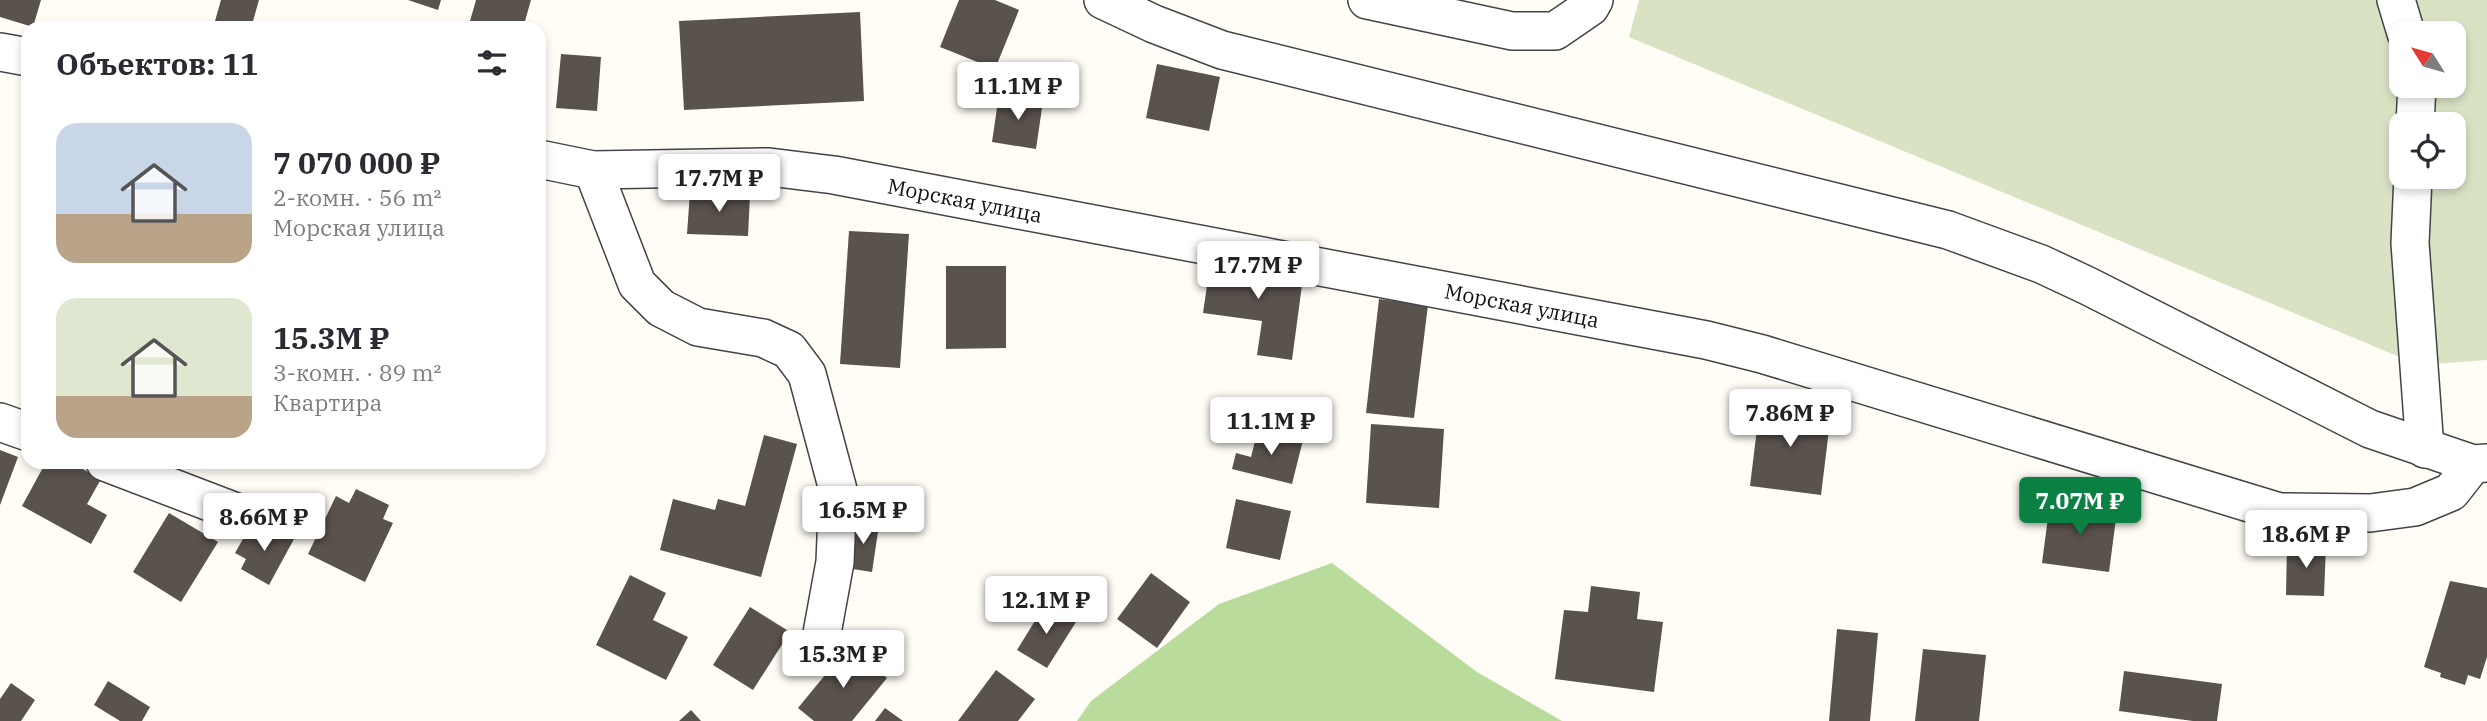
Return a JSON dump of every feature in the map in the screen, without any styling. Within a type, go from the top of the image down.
[{"type":"street","points":[[1103,0],[1154,24],[1222,50],[1948,230],[2041,264],[2088,286],[2370,429],[2425,449],[2480,464]]},
{"type":"street","points":[[1367,0],[1512,31],[1555,32],[1590,7],[1594,0]]},
{"type":"street","points":[[2396,0],[2402,21]]},
{"type":"street","points":[[0,52],[21,56]]},
{"type":"street","name":"Морская улица","points":[[546,160],[593,170],[769,167],[834,175],[1706,340],[1762,354],[2279,512],[2370,513],[2415,507],[2451,492],[2480,464]]},
{"type":"street","points":[[593,170],[637,284],[661,308],[698,327],[763,338],[789,350],[807,374],[838,490],[835,562],[818,654]]},
{"type":"street","points":[[2412,189],[2410,243],[2425,449]]},
{"type":"street","points":[[0,422],[21,430]]},
{"type":"street","points":[[123,469],[241,514]]},
{"type":"green space","points":[[1639,0],[2487,0],[2487,360],[2419,365],[1629,37]]},
{"type":"green space","points":[[1332,563],[1477,672],[1562,721],[1077,721],[1091,701],[1219,604]]},
{"type":"building","points":[[0,0],[41,0],[35,21],[21,21],[21,23],[0,17]]},
{"type":"building","points":[[221,0],[259,0],[253,21],[215,21]]},
{"type":"building","points":[[408,0],[441,0],[438,10]]},
{"type":"building","points":[[476,0],[531,0],[525,21],[470,21]]},
{"type":"building","points":[[959,0],[995,0],[1019,10],[995,69],[940,47]]},
{"type":"building","points":[[860,12],[864,101],[684,110],[679,21]]},
{"type":"building","points":[[561,54],[601,57],[597,111],[556,108]]},
{"type":"building","points":[[1157,64],[1220,77],[1209,131],[1146,118]]},
{"type":"building","points":[[999,94],[1043,101],[1036,149],[992,142]]},
{"type":"building","points":[[690,192],[750,195],[748,236],[687,234]]},
{"type":"building","points":[[849,231],[909,234],[900,368],[840,364]]},
{"type":"building","points":[[1211,258],[1304,270],[1292,360],[1257,355],[1262,321],[1203,313]]},
{"type":"building","points":[[946,266],[1006,266],[1006,348],[946,349]]},
{"type":"building","points":[[1379,299],[1428,305],[1414,418],[1366,413]]},
{"type":"building","points":[[1760,404],[1831,413],[1821,495],[1750,486]]},
{"type":"building","points":[[1371,424],[1444,429],[1439,508],[1366,503]]},
{"type":"building","points":[[1258,429],[1303,440],[1292,484],[1232,469],[1236,453],[1251,457]]},
{"type":"building","points":[[764,435],[797,444],[761,577],[660,550],[673,499],[715,510],[718,499],[745,506]]},
{"type":"building","points":[[0,450],[18,457],[0,505]]},
{"type":"building","points":[[42,469],[83,469],[101,479],[87,504],[107,515],[91,544],[22,506]]},
{"type":"building","points":[[356,489],[389,505],[383,519],[393,523],[365,582],[308,554],[336,496],[349,503]]},
{"type":"building","points":[[1236,499],[1291,511],[1280,560],[1226,548]]},
{"type":"building","points":[[2050,502],[2117,511],[2109,572],[2042,563]]},
{"type":"building","points":[[169,513],[218,542],[181,602],[133,572]]},
{"type":"building","points":[[853,521],[879,525],[872,572],[846,568]]},
{"type":"building","points":[[266,524],[294,539],[269,585],[241,569],[246,559],[235,553],[248,530],[259,536]]},
{"type":"building","points":[[2287,544],[2326,545],[2324,596],[2286,595]]},
{"type":"building","points":[[1151,573],[1190,602],[1157,648],[1117,619]]},
{"type":"building","points":[[630,575],[666,593],[653,620],[688,637],[666,680],[596,645]]},
{"type":"building","points":[[2450,581],[2487,588],[2487,657],[2480,679],[2468,675],[2465,685],[2440,677],[2441,673],[2424,667]]},
{"type":"building","points":[[1591,586],[1640,592],[1637,619],[1663,622],[1654,692],[1555,679],[1564,610],[1588,612]]},
{"type":"building","points":[[1046,603],[1076,622],[1047,668],[1017,650]]},
{"type":"building","points":[[750,607],[790,632],[753,690],[713,665]]},
{"type":"building","points":[[1837,629],[1878,633],[1870,721],[1829,721]]},
{"type":"building","points":[[848,647],[887,678],[852,721],[814,721],[798,708]]},
{"type":"building","points":[[1923,649],[1986,655],[1979,721],[1915,721]]},
{"type":"building","points":[[996,670],[1035,699],[1018,721],[958,721]]},
{"type":"building","points":[[2124,671],[2222,684],[2217,721],[2193,721],[2119,711]]},
{"type":"building","points":[[108,681],[150,707],[142,721],[120,721],[94,705]]},
{"type":"building","points":[[11,683],[35,700],[21,721],[0,721],[0,699]]},
{"type":"building","points":[[885,708],[903,721],[875,721]]},
{"type":"building","points":[[691,710],[701,721],[679,721]]}]
